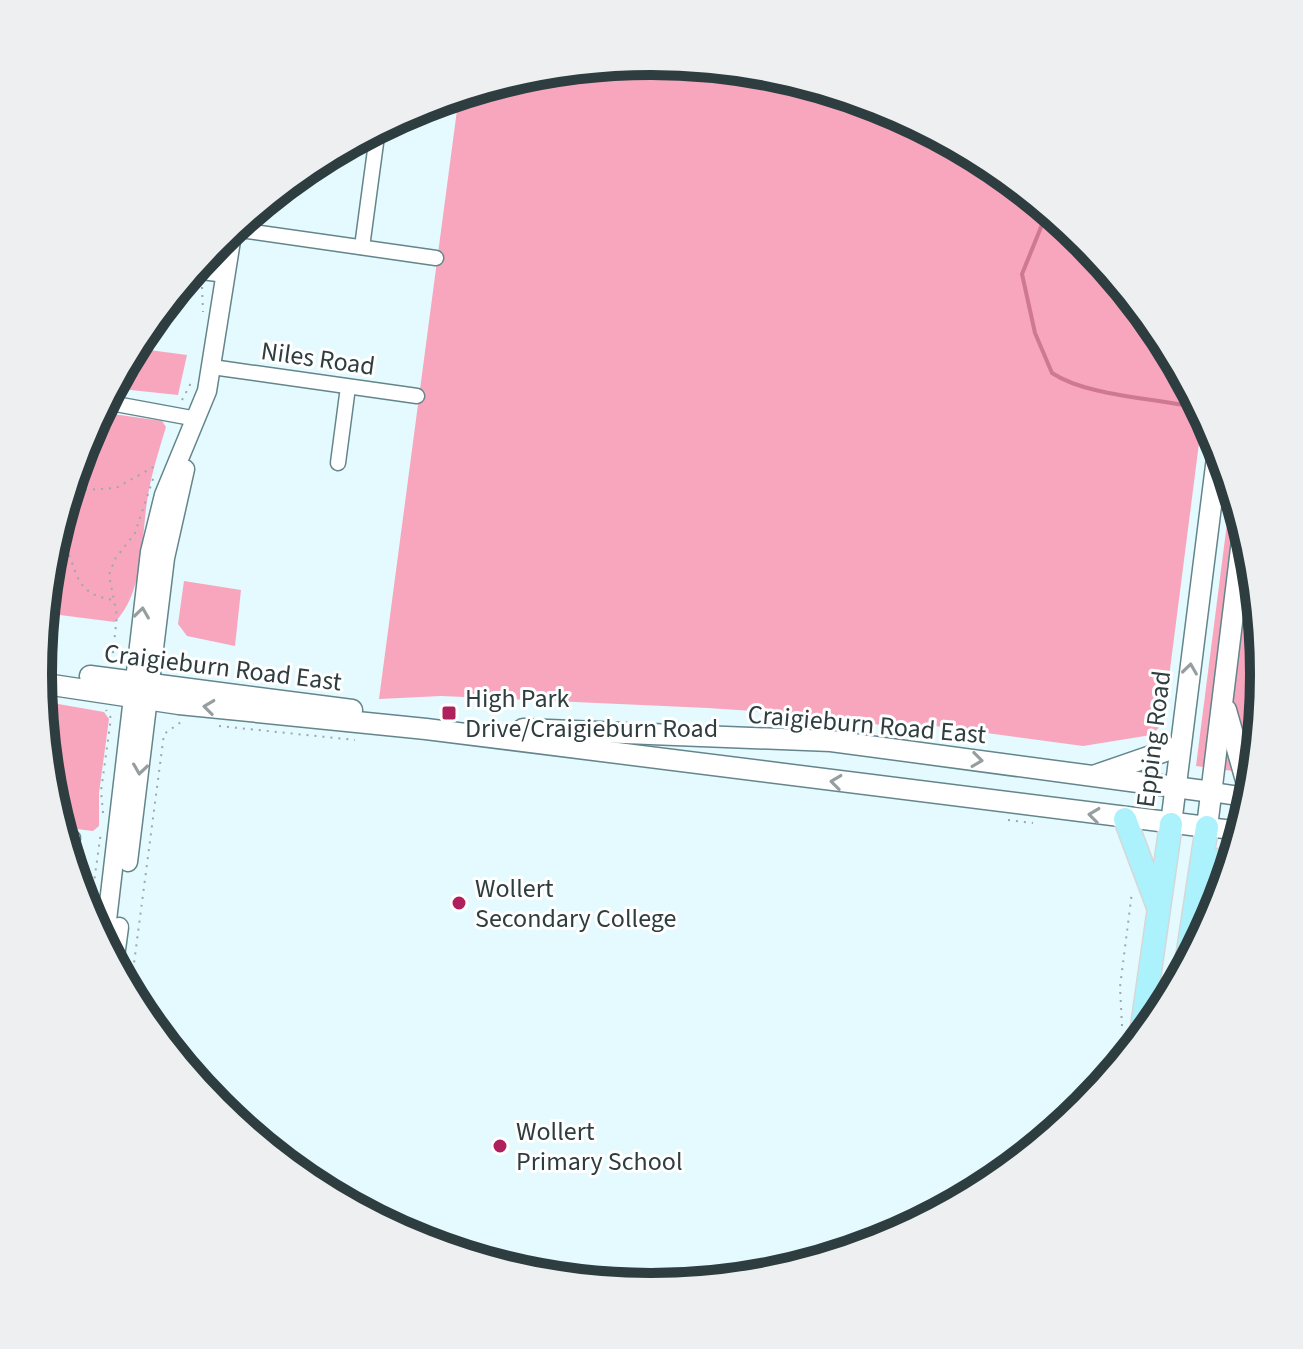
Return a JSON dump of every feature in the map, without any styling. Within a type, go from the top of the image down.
[{"type":"main road","name":"Epping Road","points":[[1143,1017],[1215,472]]},
{"type":"main road","points":[[1191,937],[1212,792],[1240,561]]},
{"type":"main road","name":"Craigieburn Road East","points":[[52,675],[108,693]]},
{"type":"main road","name":"Craigieburn Road East","points":[[52,685],[108,693],[141,690],[342,709],[539,731],[831,741],[1212,792]]},
{"type":"main road","name":"Craigieburn Road East","points":[[141,690],[1125,819],[1207,827]]},
{"type":"main road","points":[[1223,698],[1243,769]]},
{"type":"main road","points":[[1093,776],[1180,746]]},
{"type":"main road","points":[[1125,819],[1158,908]]},
{"type":"main road","points":[[1202,865],[1221,860]]},
{"type":"street","points":[[362,247],[376,142]]},
{"type":"street","points":[[249,231],[436,258]]},
{"type":"street","points":[[116,944],[158,517],[174,469],[197,419],[204,370],[230,249]]},
{"type":"street","points":[[207,273],[226,275]]},
{"type":"street","name":"Niles Road","points":[[204,370],[417,396]]},
{"type":"street","points":[[338,463],[348,387]]},
{"type":"street","points":[[117,404],[197,419]]},
{"type":"street","points":[[107,924],[141,690]]},
{"type":"street","points":[[1212,792],[1238,796]]},
{"type":"street","points":[[1207,827],[1231,830]]},
{"type":"path","points":[[199,281],[203,319]]},
{"type":"path","points":[[177,413],[204,370]]},
{"type":"path","points":[[81,490],[116,488],[161,464],[149,484],[135,533],[112,566],[110,586],[117,624],[108,693],[111,718],[92,889]]},
{"type":"path","points":[[66,548],[78,582],[92,595],[114,600]]},
{"type":"path","points":[[133,975],[164,734],[182,721]]},
{"type":"path","points":[[213,725],[362,740]]},
{"type":"path","points":[[1009,820],[1037,823]]},
{"type":"path","points":[[1122,1026],[1120,987],[1133,887]]},
{"type":"shaded area","points":[[612,76],[691,76],[807,95],[917,137],[985,176],[1016,199],[1047,224],[1102,279],[1150,341],[1200,434],[1163,724],[1151,735],[1083,746],[935,726],[881,725],[812,715],[708,708],[441,696],[379,699],[457,108],[496,95]]},
{"type":"shaded area","points":[[148,350],[187,355],[178,395],[124,389]]},
{"type":"shaded area","points":[[112,414],[162,421],[166,427],[150,486],[137,579],[125,609],[115,622],[55,614],[72,519]]},
{"type":"shaded area","points":[[1229,511],[1246,596],[1250,635],[1250,714],[1246,753],[1242,772],[1196,766]]},
{"type":"shaded area","points":[[184,581],[241,590],[235,646],[187,636],[178,624]]},
{"type":"shaded area","points":[[53,703],[104,712],[109,719],[99,793],[99,826],[93,831],[72,828],[57,753]]},
{"type":"waterway","points":[[1043,221],[1022,274],[1035,333],[1052,373],[1104,392],[1187,406]]},
{"type":"place","name":"High Park Drive/Craigieburn Road","points":[[449,713]]},
{"type":"place","name":"Wollert Secondary College","points":[[459,903]]},
{"type":"place","name":"Wollert Primary School","points":[[500,1146]]}]
